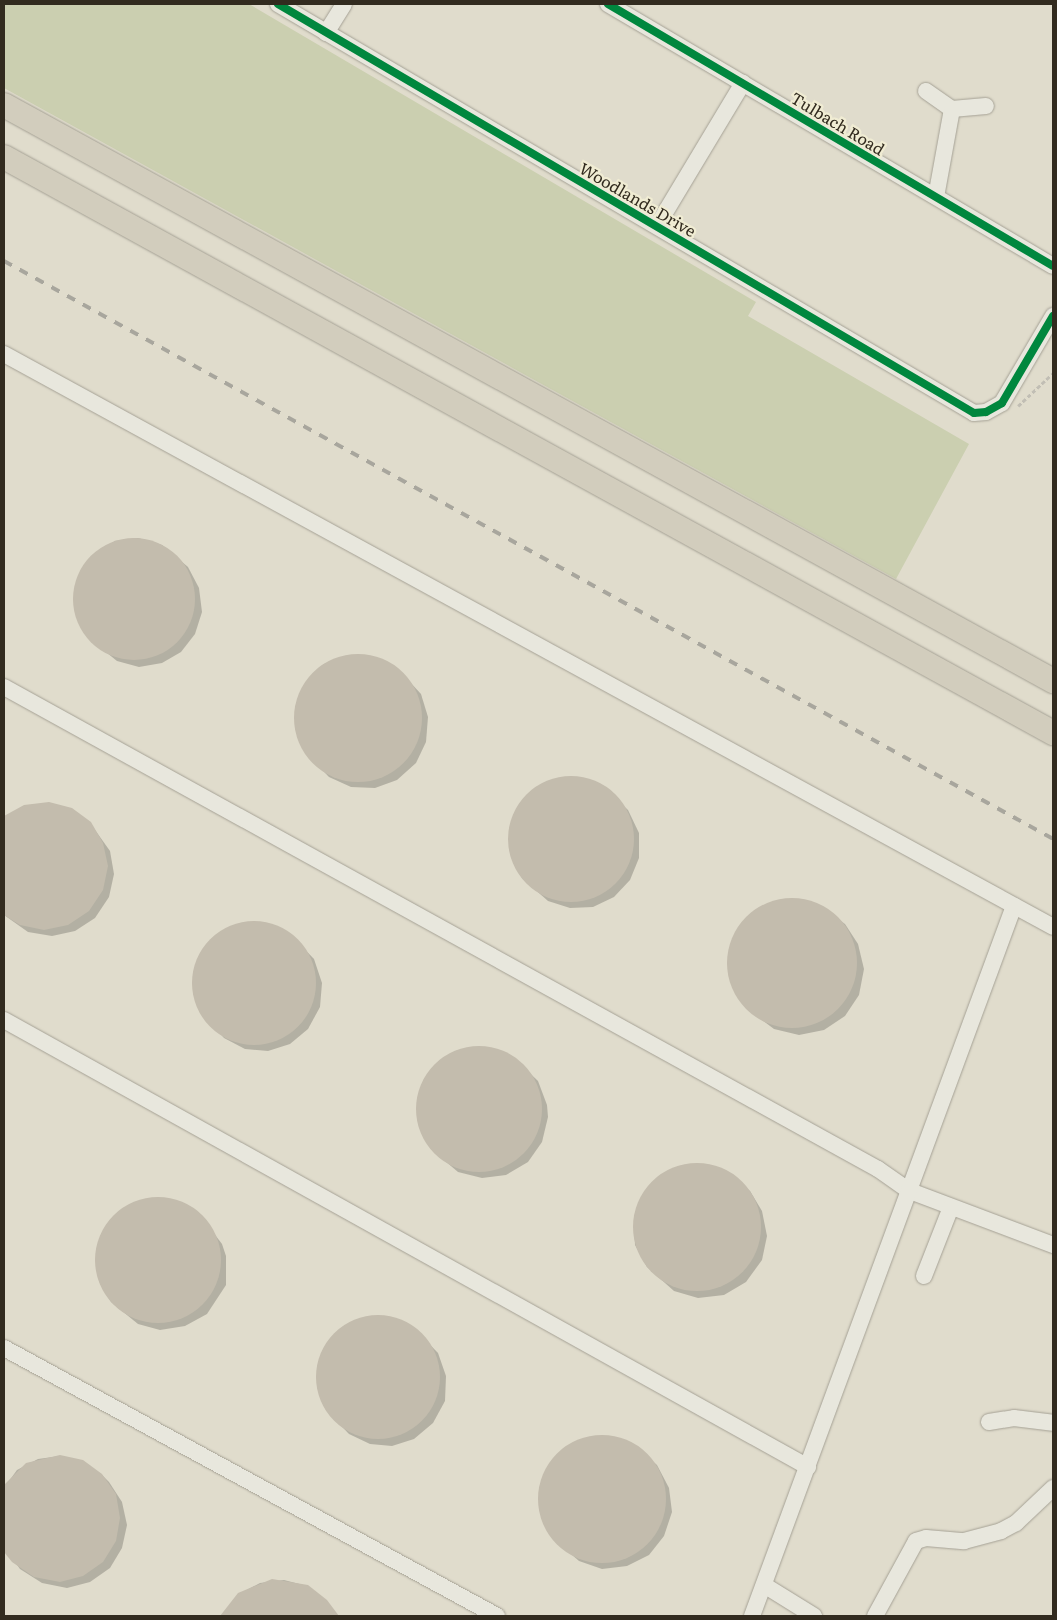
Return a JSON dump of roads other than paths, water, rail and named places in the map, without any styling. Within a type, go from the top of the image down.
[{"type":"highway","points":[[4,105],[1053,681]]},
{"type":"highway","points":[[4,157],[1053,733]]},
{"type":"street","name":"Woodlands Drive","points":[[278,4],[974,413],[986,412],[1002,403],[1053,316]]},
{"type":"street","points":[[326,33],[344,4]]},
{"type":"street","name":"Tulbach Road","points":[[608,4],[1053,266]]},
{"type":"street","points":[[657,226],[743,83]]},
{"type":"street","points":[[926,92],[952,109],[986,106]]},
{"type":"street","points":[[936,197],[952,109]]},
{"type":"street","points":[[4,354],[1053,927]]},
{"type":"street","points":[[4,688],[878,1170],[910,1191],[1053,1243]]},
{"type":"street","points":[[752,1616],[1014,906]]},
{"type":"street","points":[[4,1020],[808,1467]]},
{"type":"street","points":[[924,1276],[951,1206]]},
{"type":"street","points":[[4,1348],[497,1616]]},
{"type":"street","points":[[989,1422],[1014,1418],[1053,1424]]},
{"type":"street","points":[[875,1616],[916,1541],[926,1538],[964,1541],[1001,1531],[1016,1523],[1053,1488]]},
{"type":"street","points":[[764,1585],[814,1616]]},
{"type":"railway","points":[[4,261],[1053,839]]}]
